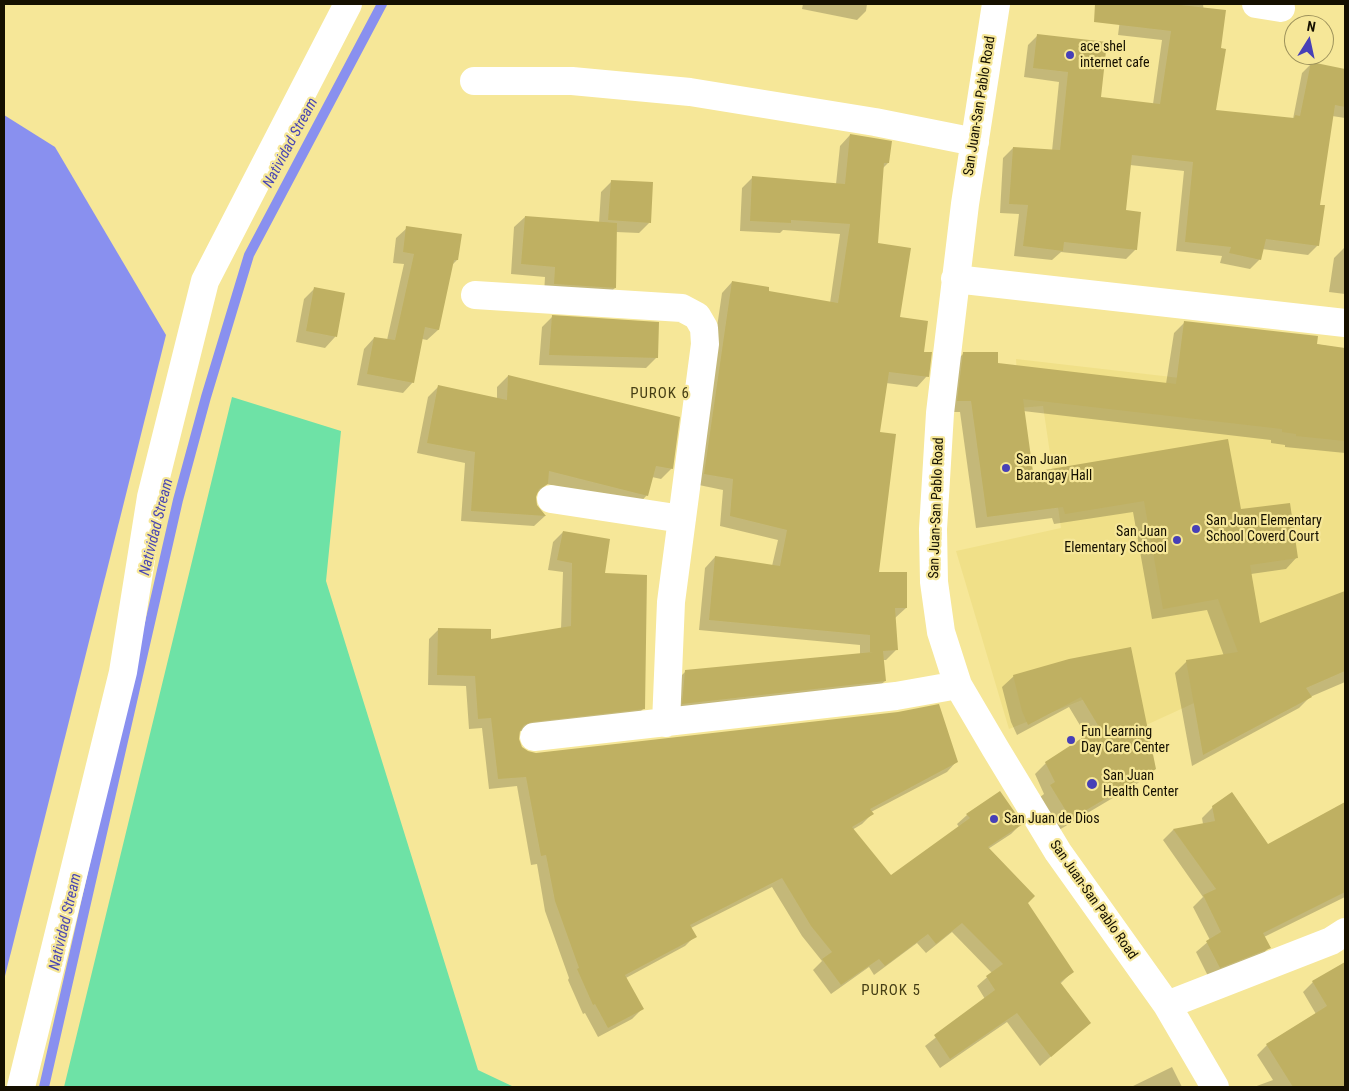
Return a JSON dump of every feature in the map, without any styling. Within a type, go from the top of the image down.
[{"type":"street","points":[[21,1087],[124,672],[151,497],[205,281],[348,4]]},
{"type":"street","name":"San Juan-San Pablo Road","points":[[996,4],[955,279],[940,413],[934,529],[934,582],[941,632],[958,685],[1058,852],[1167,1005],[1214,1087]]},
{"type":"street","points":[[474,82],[572,81],[690,92],[875,122],[975,142]]},
{"type":"street","points":[[955,279],[1345,323]]},
{"type":"street","points":[[475,296],[682,308],[697,316],[704,328],[705,344],[671,602],[666,722]]},
{"type":"street","points":[[551,499],[682,520]]},
{"type":"street","points":[[534,737],[896,696],[958,685]]},
{"type":"street","points":[[1167,1005],[1331,941],[1345,932]]},
{"type":"shaded area","name":"San Juan Elementary School","points":[[1016,359],[1345,397],[1345,634],[1109,742],[1090,697],[1009,729],[956,551],[1061,528],[1043,406],[1019,408]]},
{"type":"green space","points":[[232,397],[341,431],[326,581],[478,1070],[514,1087],[64,1087]]},
{"type":"water","points":[[4,115],[55,147],[166,335],[4,980]]},
{"type":"building","points":[[1095,4],[1171,4],[1226,10],[1221,48],[1226,49],[1216,110],[1294,118],[1295,115],[1300,116],[1310,65],[1326,65],[1345,69],[1345,107],[1335,105],[1320,205],[1325,205],[1319,246],[1266,239],[1261,260],[1229,253],[1231,247],[1185,242],[1193,162],[1132,155],[1126,210],[1141,212],[1137,250],[1064,242],[1063,251],[1023,246],[1028,205],[1009,204],[1013,147],[1060,150],[1068,72],[1033,68],[1037,34],[1107,42],[1101,97],[1160,104],[1171,31],[1094,22]]},
{"type":"building","points":[[850,134],[892,141],[889,163],[884,163],[878,243],[911,248],[900,317],[928,321],[924,352],[932,352],[929,377],[889,372],[880,432],[896,434],[879,572],[907,572],[907,608],[895,608],[898,650],[883,651],[886,681],[682,704],[685,670],[873,652],[870,652],[870,635],[709,620],[715,556],[780,566],[787,530],[730,516],[733,479],[704,474],[732,281],[769,287],[769,291],[838,303],[850,224],[791,220],[791,223],[750,221],[752,176],[845,184]]},
{"type":"building","points":[[611,180],[653,182],[651,223],[608,220]]},
{"type":"building","points":[[525,216],[617,223],[616,288],[554,284],[555,267],[521,264]]},
{"type":"building","points":[[406,226],[462,234],[458,260],[454,260],[439,330],[425,327],[414,383],[367,374],[374,337],[395,340],[414,254],[403,252]]},
{"type":"building","points":[[314,287],[345,293],[337,337],[306,331]]},
{"type":"building","points":[[552,315],[659,322],[658,358],[549,355]]},
{"type":"building","points":[[1184,321],[1318,336],[1317,344],[1345,348],[1345,441],[1296,436],[1296,434],[1282,432],[1282,429],[1023,399],[1033,472],[1228,439],[1241,509],[1290,503],[1298,558],[1250,565],[1260,623],[1345,591],[1345,671],[1306,688],[1312,697],[1203,755],[1186,660],[1238,652],[1218,599],[1163,609],[1144,501],[1065,514],[1063,507],[987,517],[971,401],[957,401],[963,352],[998,352],[998,363],[1176,384]]},
{"type":"building","points":[[508,375],[680,417],[673,469],[656,466],[648,496],[549,471],[548,484],[539,489],[536,497],[537,505],[546,516],[471,511],[475,452],[427,443],[438,385],[507,400]]},
{"type":"building","points":[[563,531],[610,539],[605,573],[647,575],[645,709],[532,722],[524,725],[520,731],[519,739],[522,747],[536,753],[898,712],[939,704],[958,762],[870,809],[874,814],[852,827],[891,875],[970,818],[966,814],[1000,791],[1023,824],[988,847],[1035,896],[1028,903],[1074,972],[1060,982],[1091,1023],[1051,1057],[1017,1013],[950,1059],[934,1035],[995,990],[986,976],[1003,964],[962,923],[936,944],[928,934],[885,966],[879,959],[841,985],[822,959],[832,952],[811,926],[782,878],[690,925],[697,937],[625,975],[644,1009],[608,1028],[595,1004],[593,1005],[577,969],[579,968],[555,901],[546,855],[541,856],[526,777],[498,779],[491,718],[478,719],[475,676],[437,675],[438,628],[491,629],[491,639],[571,626],[572,563],[557,560]]},
{"type":"building","points":[[1131,647],[1156,769],[1071,819],[1050,785],[1055,782],[1045,762],[1099,727],[1081,697],[1028,725],[1022,711],[1013,675],[1069,659]]},
{"type":"building","points":[[1232,792],[1268,844],[1345,802],[1345,892],[1263,933],[1271,948],[1220,968],[1206,941],[1221,932],[1203,895],[1216,889],[1173,829],[1215,821],[1212,806]]},
{"type":"building","points":[[1345,962],[1345,1087],[1293,1087],[1266,1044],[1327,1006],[1312,981]]},
{"type":"waterway","name":"Natividad Stream","points":[[44,1087],[178,500],[206,397],[249,255],[382,4]]},
{"type":"place","name":"ace shel internet cafe","points":[[1070,55]]},
{"type":"place","name":"San Juan Barangay Hall","points":[[1006,468]]},
{"type":"place","name":"San Juan Elementary School Coverd Court","points":[[1196,529]]},
{"type":"place","name":"San Juan Elementary School","points":[[1177,540]]},
{"type":"place","name":"Fun Learning Day Care Center","points":[[1071,740]]},
{"type":"place","name":"San Juan Health Center","points":[[1092,784]]},
{"type":"place","name":"San Juan de Dios","points":[[994,819]]},
{"type":"district","name":"PUROK 6","points":[[660,394]]},
{"type":"district","name":"PUROK 5","points":[[891,991]]}]
